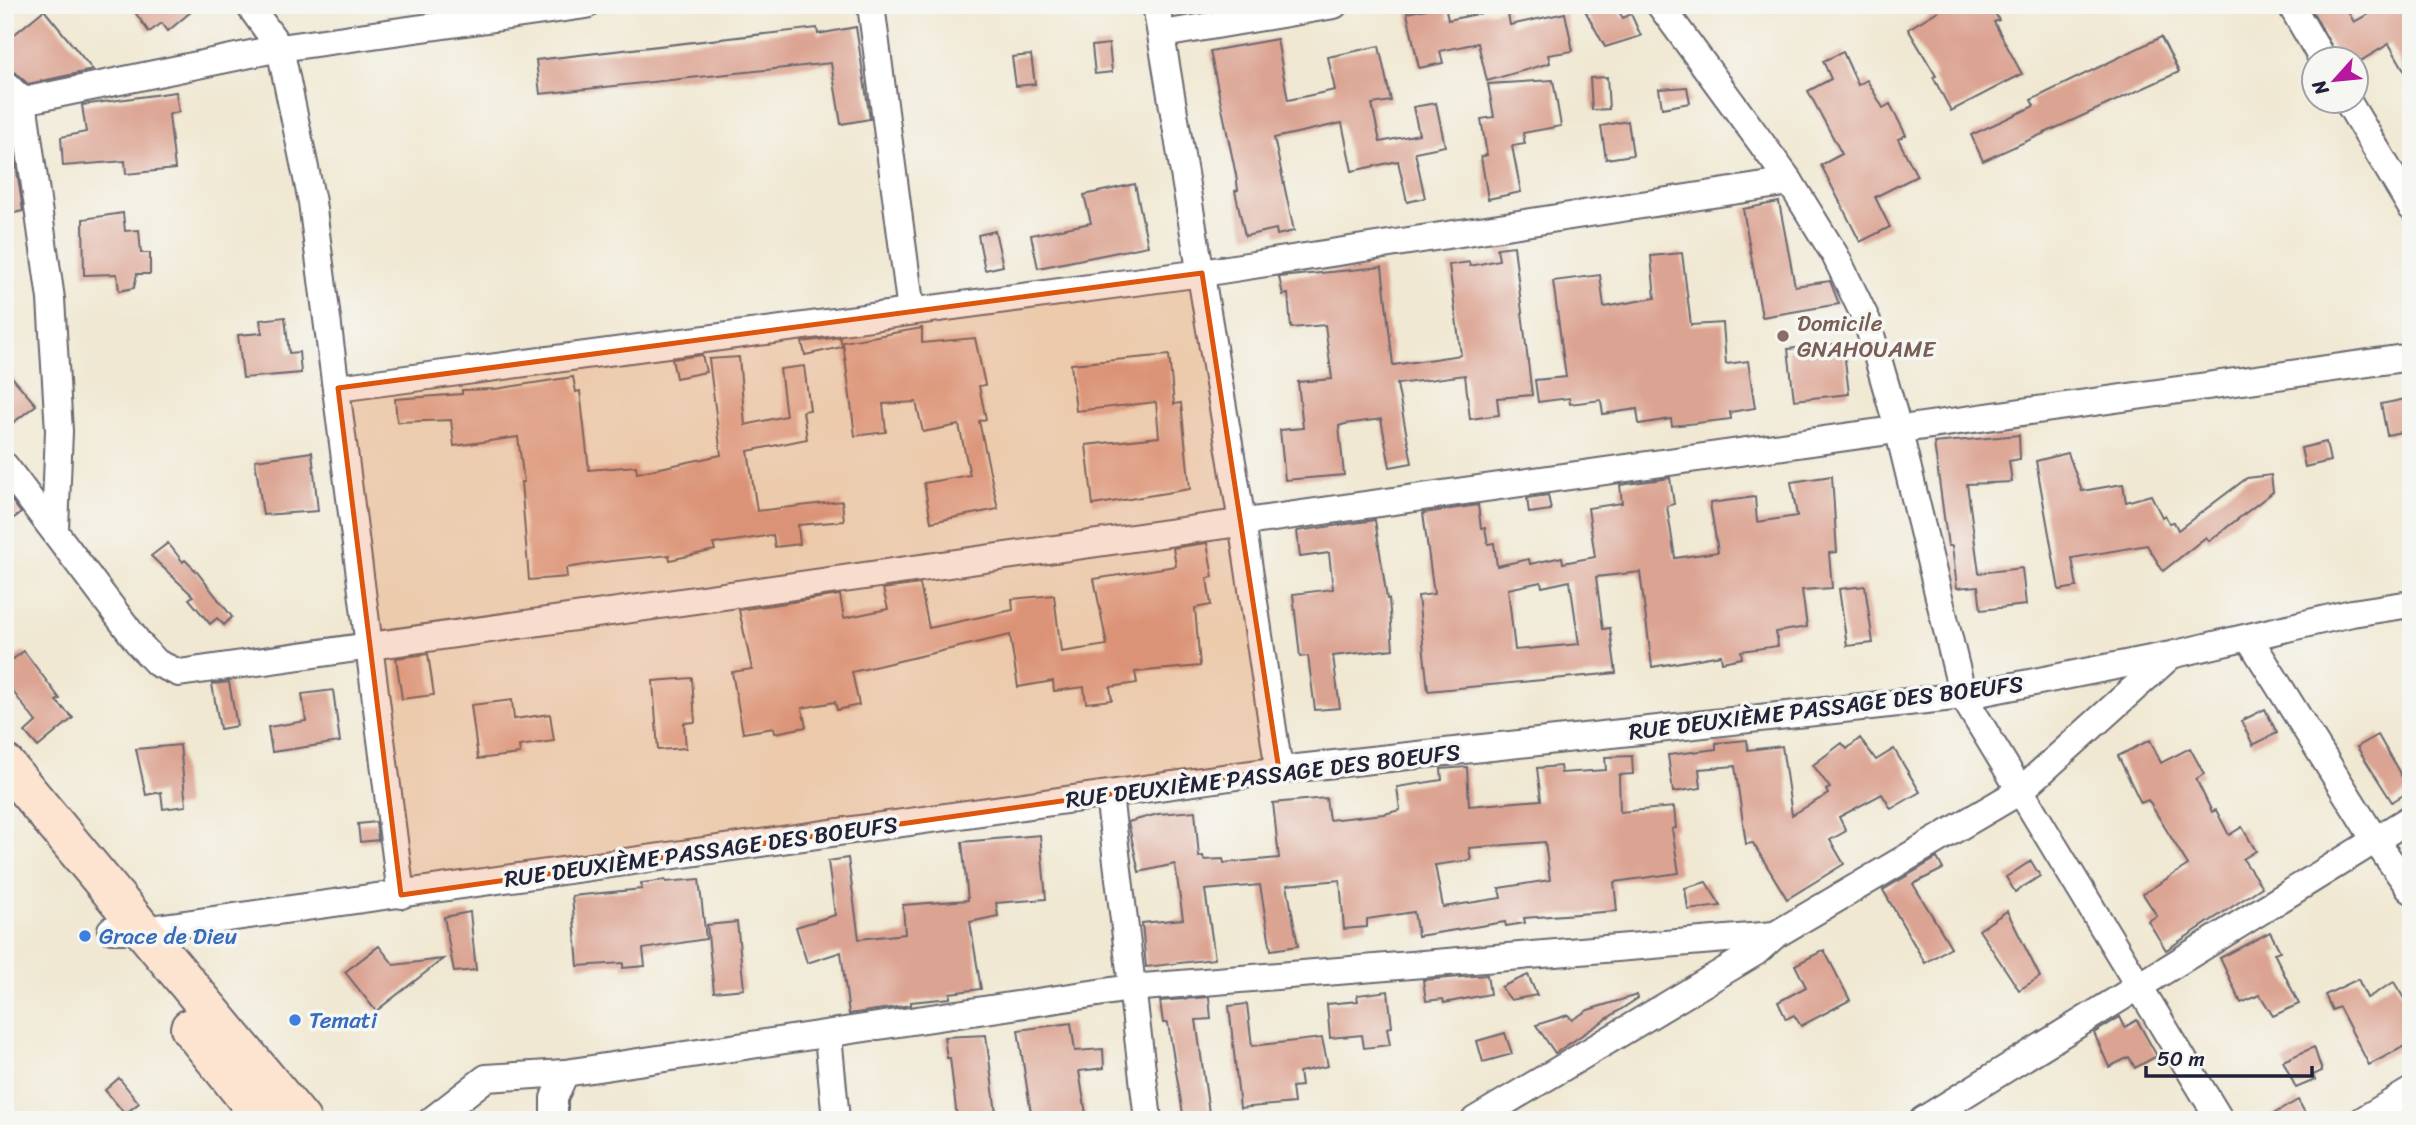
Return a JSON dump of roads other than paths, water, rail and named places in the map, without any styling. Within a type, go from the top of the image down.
[{"type":"main road","points":[[5,764],[264,1120]]},
{"type":"main road","points":[[5,806],[126,930],[301,1120]]},
{"type":"street","points":[[249,5],[280,48],[312,202],[338,387],[401,895]]},
{"type":"street","points":[[55,528],[59,431],[51,299],[14,92],[280,48],[586,5]]},
{"type":"street","points":[[871,5],[911,311]]},
{"type":"street","points":[[1156,5],[1163,34],[1242,522],[1279,771]]},
{"type":"street","points":[[1163,34],[1334,5]]},
{"type":"street","points":[[1660,5],[1790,182],[1835,255],[1867,321],[1899,428],[1963,696],[2220,1120]]},
{"type":"street","points":[[2291,5],[2315,46]]},
{"type":"street","points":[[2356,116],[2411,208]]},
{"type":"street","points":[[338,387],[1202,273],[1790,182]]},
{"type":"street","points":[[5,466],[55,528],[140,645],[157,663],[179,673],[2411,357]]},
{"type":"street","name":"RUE DEUXIÈME PASSAGE DES BOEUFS","points":[[126,930],[401,895],[1279,771],[1963,696],[2171,655],[2352,613],[2411,604]]},
{"type":"street","points":[[2249,638],[2375,840],[2411,890]]},
{"type":"street","points":[[1475,1120],[1745,959],[1775,935],[2020,791],[2171,655]]},
{"type":"street","points":[[1109,795],[1130,988],[1148,1120]]},
{"type":"street","points":[[1923,1120],[2411,818]]},
{"type":"street","points":[[432,1120],[486,1078],[565,1073],[828,1036],[1130,988],[1775,935]]},
{"type":"street","points":[[828,1036],[836,1120]]},
{"type":"street","points":[[554,1120],[554,1098],[565,1073]]},
{"type":"street","points":[[2363,1120],[2411,1091]]},
{"type":"place","name":"Domicile GNAHOUAME","points":[[1783,336]]},
{"type":"place","name":"Grace de Dieu","points":[[85,936]]},
{"type":"place","name":"Temati","points":[[295,1020]]}]
